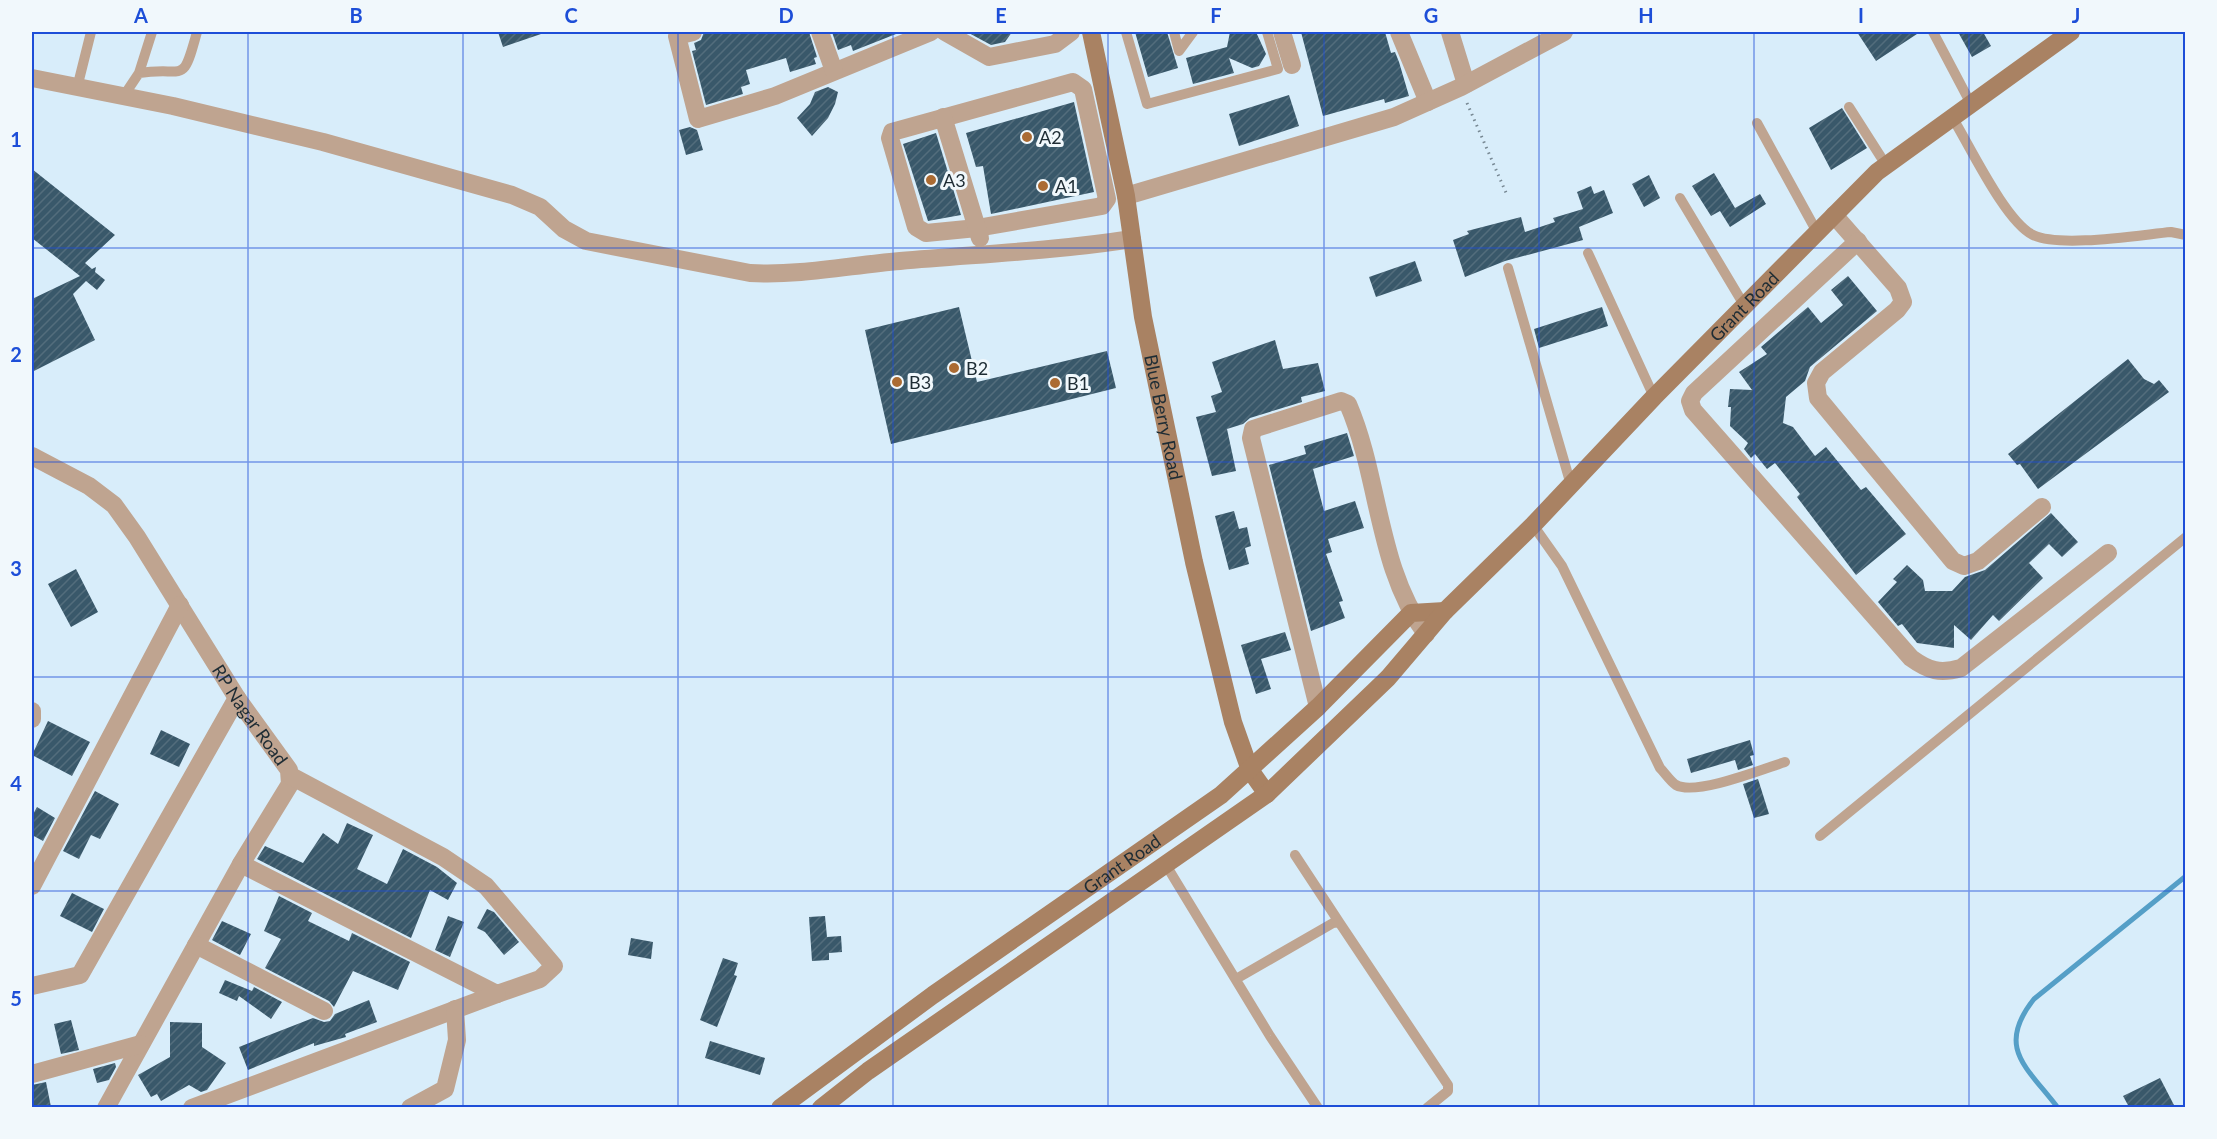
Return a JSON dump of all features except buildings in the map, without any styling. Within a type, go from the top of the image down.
[{"type":"main road","name":"Grant Road","points":[[821,1107],[868,1071],[1267,794],[1388,678],[1445,611],[1533,525],[1654,397],[1834,214],[1886,165],[2071,32]]},
{"type":"main road","name":"Blue Berry Road","points":[[1091,34],[1126,196],[1143,317],[1194,562],[1233,722],[1250,770],[1267,794]]},
{"type":"main road","points":[[1411,613],[1445,611]]},
{"type":"main road","name":"Grant Road","points":[[780,1107],[933,995],[1221,795],[1318,707],[1411,613]]},
{"type":"street","points":[[693,32],[678,36],[698,119],[775,96],[931,32]]},
{"type":"street","points":[[820,32],[834,71]]},
{"type":"street","points":[[1282,32],[1292,64]]},
{"type":"street","points":[[1399,32],[1428,102]]},
{"type":"street","points":[[1450,32],[1463,86]]},
{"type":"street","points":[[1126,196],[1394,117],[1463,86],[1564,32]]},
{"type":"street","points":[[953,34],[989,57],[1055,44],[1064,34],[1078,40],[1091,34]]},
{"type":"street","points":[[32,78],[322,142],[512,195],[540,207],[564,229],[586,241],[750,273],[777,274],[1065,249],[1132,239]]},
{"type":"street","points":[[1073,82],[1083,89],[1106,203],[1097,209],[977,228],[926,233],[916,227],[890,135],[896,129],[1073,82]]},
{"type":"street","points":[[943,117],[984,255]]},
{"type":"street","points":[[1834,214],[1899,288],[1903,302],[1897,310],[1822,372],[1816,383],[1818,398],[1953,561],[1964,566],[1978,561],[2042,507]]},
{"type":"street","points":[[1858,241],[1694,393],[1690,401],[1693,410],[1911,658],[1927,670],[1944,673],[1961,668],[2108,553]]},
{"type":"street","points":[[1318,707],[1251,438],[1253,429],[1341,400],[1348,404],[1390,556],[1411,613],[1426,634]]},
{"type":"street","name":"RP Nagar Road","points":[[32,456],[89,486],[114,505],[137,537],[237,698],[290,770],[291,776],[290,784],[241,864],[106,1107]]},
{"type":"street","points":[[32,886],[180,605]]},
{"type":"street","points":[[32,986],[80,975],[237,698]]},
{"type":"street","points":[[32,711],[32,718]]},
{"type":"street","points":[[192,1107],[540,979],[554,966],[486,886],[443,857],[291,776]]},
{"type":"street","points":[[241,864],[497,994]]},
{"type":"street","points":[[196,945],[324,1011]]},
{"type":"street","points":[[410,1107],[445,1089],[457,1040],[455,1010]]},
{"type":"street","points":[[32,1074],[141,1044]]},
{"type":"lane","points":[[77,88],[91,32]]},
{"type":"lane","points":[[123,97],[139,73],[152,32]]},
{"type":"lane","points":[[139,73],[181,71],[189,63],[197,32]]},
{"type":"lane","points":[[1126,32],[1147,104],[1278,69],[1267,32]]},
{"type":"lane","points":[[1174,32],[1179,51],[1193,32]]},
{"type":"lane","points":[[1933,32],[1971,104]]},
{"type":"lane","points":[[1849,107],[1886,165]]},
{"type":"lane","points":[[1952,117],[2008,212],[2020,227],[2034,236],[2059,241],[2171,232],[2186,235]]},
{"type":"lane","points":[[1757,123],[1817,232]]},
{"type":"lane","points":[[1680,198],[1744,305]]},
{"type":"lane","points":[[1588,253],[1654,397]]},
{"type":"lane","points":[[1508,268],[1571,485]]},
{"type":"lane","points":[[1533,525],[1562,566],[1660,768],[1668,778],[1677,785],[1702,787],[1785,762]]},
{"type":"lane","points":[[1820,836],[2186,537]]},
{"type":"lane","points":[[1295,855],[1448,1085],[1448,1091],[1427,1107]]},
{"type":"lane","points":[[1166,865],[1314,1106]]},
{"type":"lane","points":[[1236,980],[1333,922],[1340,922]]},
{"type":"path","points":[[1463,86],[1507,195]]},
{"type":"waterway","points":[[2058,1108],[2026,1068],[2020,1056],[2016,1044],[2017,1031],[2023,1016],[2034,999],[2186,876]]},
{"type":"place","name":"A2","points":[[1027,137]]},
{"type":"place","name":"A3","points":[[931,180]]},
{"type":"place","name":"A1","points":[[1043,186]]},
{"type":"place","name":"B2","points":[[954,368]]},
{"type":"place","name":"B3","points":[[897,382]]},
{"type":"place","name":"B1","points":[[1055,383]]}]
